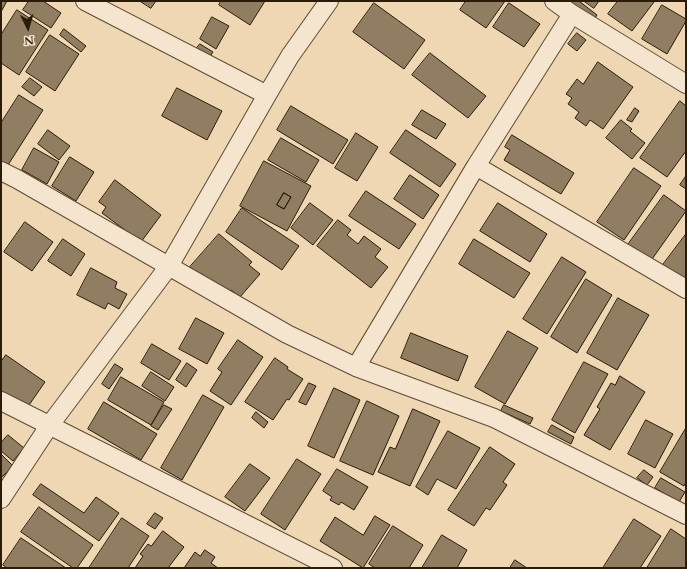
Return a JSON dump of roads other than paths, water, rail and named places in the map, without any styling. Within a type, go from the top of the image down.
[{"type":"street","points":[[85,1],[266,95]]},
{"type":"street","points":[[1,499],[49,426],[170,266],[266,95],[290,56],[330,1]]},
{"type":"street","points":[[554,1],[572,14],[686,84]]},
{"type":"street","points":[[356,366],[476,166],[572,14]]},
{"type":"street","points":[[476,166],[686,290]]},
{"type":"street","points":[[1,171],[287,334],[356,366],[494,418],[686,515]]},
{"type":"street","points":[[1,401],[334,568]]}]
